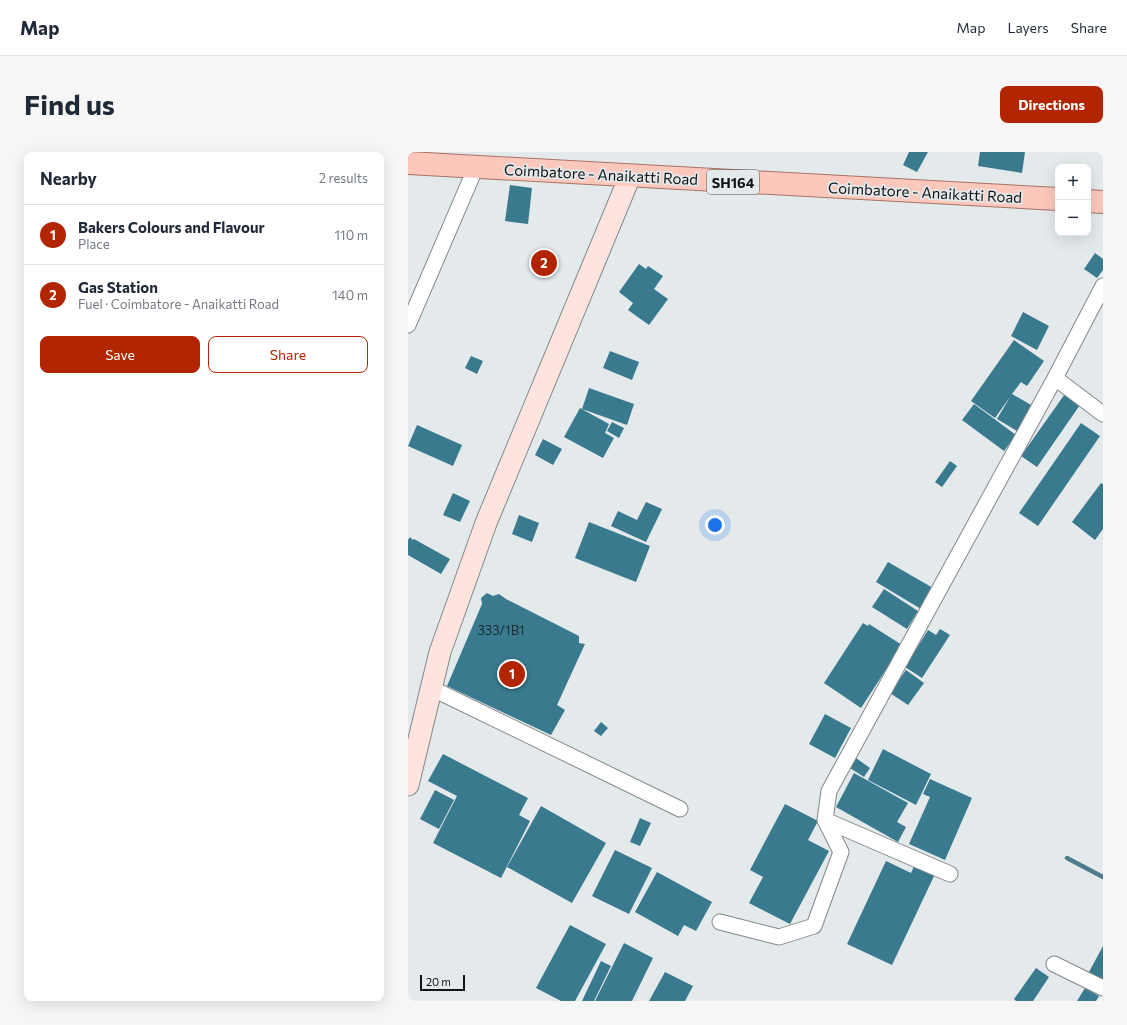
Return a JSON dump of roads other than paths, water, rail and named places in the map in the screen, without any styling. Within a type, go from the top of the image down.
[{"type":"main road","name":"Coimbatore - Anaikatti Road","points":[[408,162],[1055,200]]},
{"type":"main road","points":[[1091,201],[1103,202]]},
{"type":"street","points":[[409,322],[476,167]]},
{"type":"street","points":[[409,775],[440,652],[486,523],[630,176]]},
{"type":"street","points":[[720,922],[779,937],[814,926],[841,852],[825,820],[829,791],[1055,378],[1103,286]]},
{"type":"street","points":[[1055,378],[1103,414]]},
{"type":"street","points":[[431,688],[680,809]]},
{"type":"street","points":[[825,820],[950,874]]},
{"type":"street","points":[[1054,964],[1103,988]]},
{"type":"waterway","points":[[1067,858],[1103,877]]},
{"type":"place","name":"Gas Station","points":[[544,263]]},
{"type":"place","name":"Bakers Colours and Flavour","points":[[512,674]]}]
